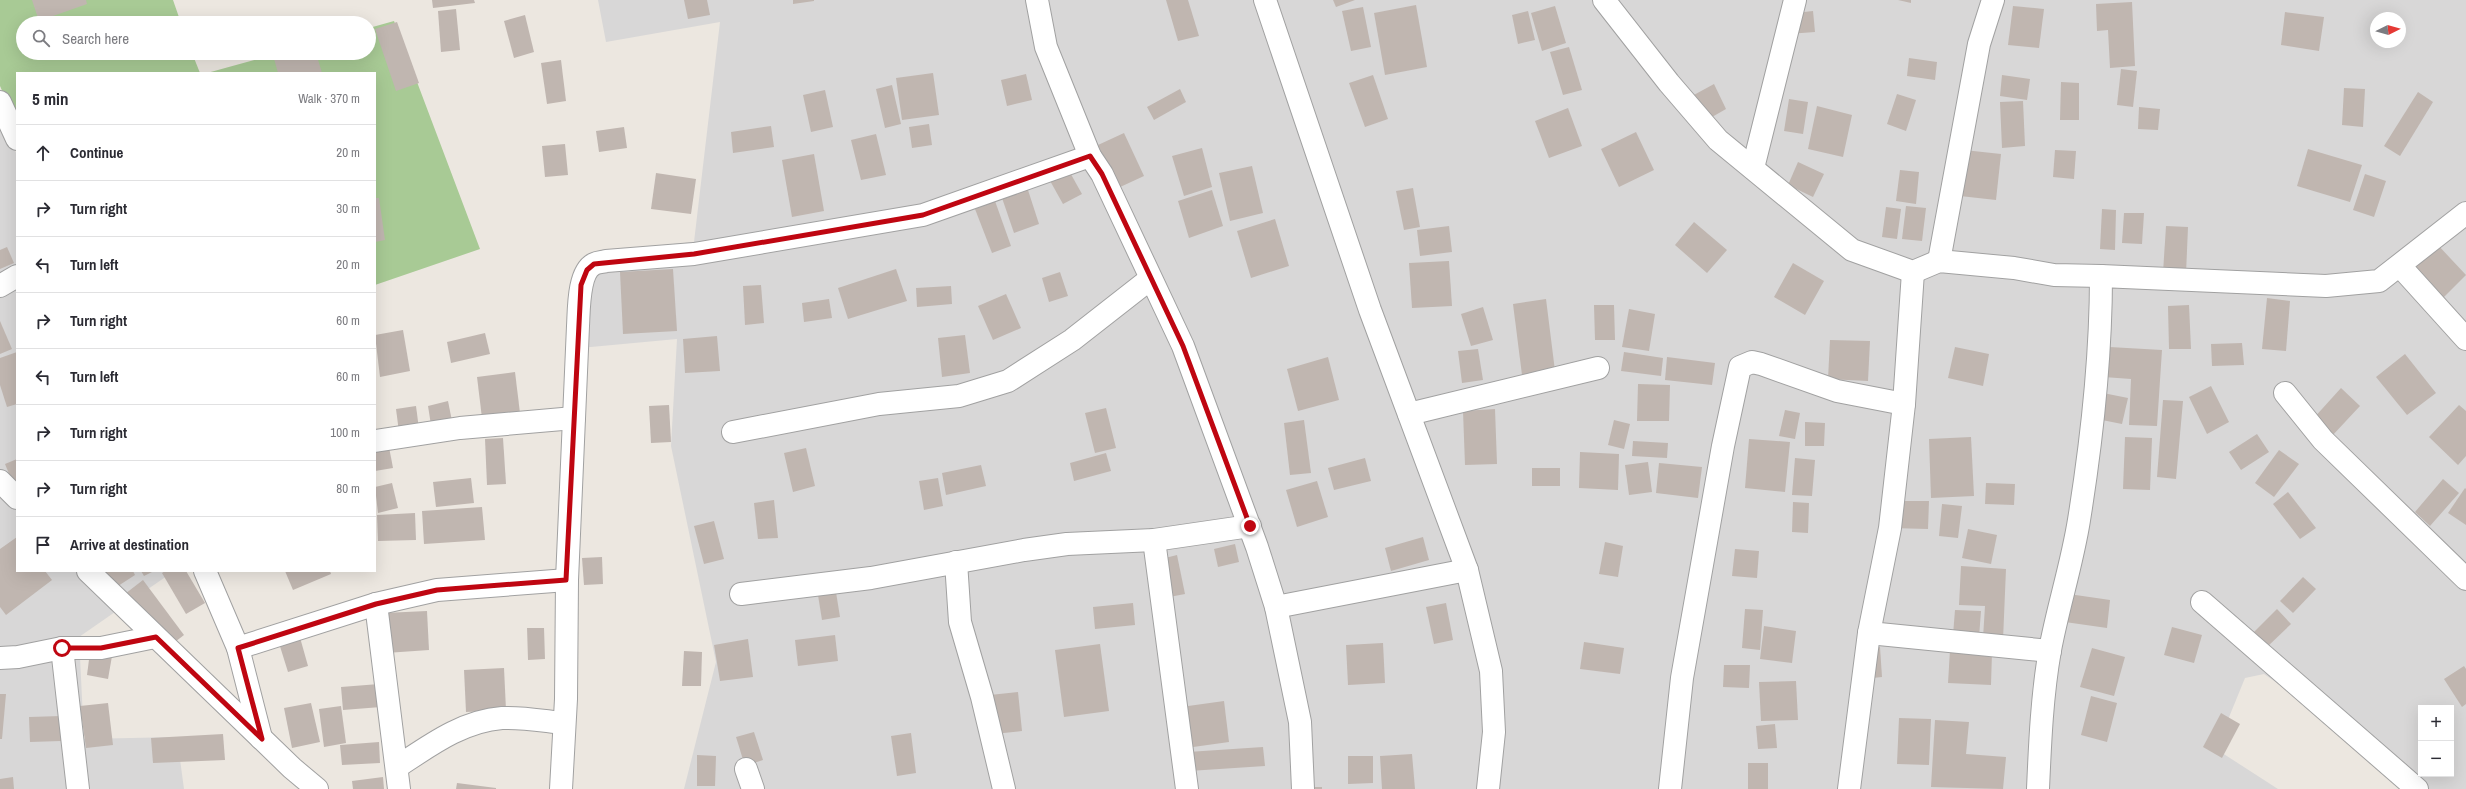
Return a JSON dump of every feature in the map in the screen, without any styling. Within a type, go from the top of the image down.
[{"type":"street","points":[[1037,0],[1046,47],[1090,156],[1102,174],[1150,279],[1183,346],[1250,526],[1276,607],[1300,722],[1303,789]]},
{"type":"street","points":[[1265,0],[1370,310],[1467,570],[1491,671],[1494,732],[1488,789]]},
{"type":"street","points":[[1604,0],[1669,83],[1718,140],[1852,250],[1913,272],[1939,261],[2014,268],[2054,275],[2326,286],[2379,281],[2466,213]]},
{"type":"street","points":[[1753,168],[1795,0]]},
{"type":"street","points":[[1939,261],[1979,44],[1993,0]]},
{"type":"street","points":[[0,102],[16,137]]},
{"type":"street","points":[[561,789],[564,723],[566,580],[574,418],[581,285],[587,270],[594,264],[694,254],[923,215],[1090,156]]},
{"type":"street","points":[[2400,266],[2466,339]]},
{"type":"street","points":[[1849,789],[1870,633],[1890,528],[1904,404],[1913,272]]},
{"type":"street","points":[[2038,789],[2040,746],[2050,651],[2079,522],[2096,408],[2100,360],[2101,276]]},
{"type":"street","points":[[0,286],[16,277]]},
{"type":"street","points":[[733,432],[879,404],[959,396],[1008,381],[1072,340],[1150,279]]},
{"type":"street","points":[[1670,789],[1682,678],[1731,402],[1740,367],[1752,362],[1761,364],[1837,391],[1904,404]]},
{"type":"street","points":[[1409,414],[1598,368]]},
{"type":"street","points":[[2284,393],[2323,440],[2466,579]]},
{"type":"street","points":[[376,441],[460,428],[574,418]]},
{"type":"street","points":[[0,481],[16,497]]},
{"type":"street","points":[[741,594],[871,578],[956,562],[1067,544],[1154,540],[1250,526]]},
{"type":"street","points":[[1154,540],[1187,789]]},
{"type":"street","points":[[956,562],[960,622],[982,697],[1004,789]]},
{"type":"street","points":[[1276,607],[1467,570]]},
{"type":"street","points":[[89,572],[262,739],[291,779],[316,789]]},
{"type":"street","points":[[206,572],[238,648],[262,739]]},
{"type":"street","points":[[238,648],[376,604],[437,590],[566,580]]},
{"type":"street","points":[[2202,602],[2417,789]]},
{"type":"street","points":[[376,604],[399,789]]},
{"type":"street","points":[[1870,633],[2050,651]]},
{"type":"street","points":[[0,658],[18,658],[62,648],[101,648],[156,637]]},
{"type":"street","points":[[62,648],[78,789]]},
{"type":"street","points":[[397,767],[444,737],[475,722],[503,718],[564,723]]},
{"type":"shaded area","points":[[598,0],[2466,0],[2466,789],[2422,789],[2389,760],[2264,674],[2245,678],[2216,749],[2278,789],[684,789],[716,662],[671,446],[677,339],[580,348],[591,252],[694,242],[720,22],[606,42]]},
{"type":"shaded area","points":[[0,118],[16,153],[16,572],[173,572],[79,637],[84,739],[177,737],[184,789],[0,789]]},
{"type":"green space","points":[[0,0],[173,0],[179,16],[16,16],[16,60],[195,60],[200,72],[16,72],[16,122],[0,86]]},
{"type":"green space","points":[[394,21],[480,249],[376,285],[376,72],[211,72],[254,60],[376,60],[376,26]]},
{"type":"building","points":[[32,0],[86,0],[87,4],[53,16],[37,16]]},
{"type":"building","points":[[432,0],[474,0],[475,3],[433,8]]},
{"type":"building","points":[[684,0],[707,0],[710,15],[688,19]]},
{"type":"building","points":[[793,0],[814,0],[814,1],[793,4]]},
{"type":"building","points":[[1166,0],[1188,0],[1199,36],[1178,41]]},
{"type":"building","points":[[1333,0],[1355,0],[1336,7]]},
{"type":"building","points":[[1898,0],[1911,0],[1911,3]]},
{"type":"building","points":[[2132,2],[2135,66],[2110,68],[2108,30],[2097,31],[2096,4]]},
{"type":"building","points":[[1416,5],[1427,67],[1385,75],[1374,13]]},
{"type":"building","points":[[1555,6],[1566,43],[1542,51],[1531,13]]},
{"type":"building","points":[[2013,6],[2044,9],[2039,48],[2008,45]]},
{"type":"building","points":[[1363,7],[1371,47],[1351,51],[1342,11]]},
{"type":"building","points":[[456,9],[460,50],[441,52],[438,11]]},
{"type":"building","points":[[1528,11],[1535,40],[1518,44],[1512,15]]},
{"type":"building","points":[[1813,11],[1815,32],[1788,34],[1786,14]]},
{"type":"building","points":[[2285,12],[2324,17],[2319,51],[2281,45]]},
{"type":"building","points":[[525,15],[534,52],[514,58],[504,21]]},
{"type":"building","points":[[397,22],[419,83],[396,91],[376,29]]},
{"type":"building","points":[[1569,47],[1582,90],[1563,95],[1550,52]]},
{"type":"building","points":[[1909,58],[1937,62],[1935,80],[1907,76]]},
{"type":"building","points":[[274,60],[318,60],[322,72],[278,72]]},
{"type":"building","points":[[561,60],[566,101],[547,104],[541,63]]},
{"type":"building","points":[[2121,69],[2137,71],[2133,107],[2117,105]]},
{"type":"building","points":[[933,73],[939,115],[902,120],[896,78]]},
{"type":"building","points":[[1026,74],[1032,100],[1007,106],[1001,80]]},
{"type":"building","points":[[1373,75],[1388,119],[1365,127],[1349,83]]},
{"type":"building","points":[[2002,75],[2030,79],[2027,100],[2000,96]]},
{"type":"building","points":[[2061,82],[2079,83],[2079,120],[2060,120]]},
{"type":"building","points":[[1714,84],[1726,109],[1705,121],[1692,96]]},
{"type":"building","points":[[892,85],[901,124],[885,128],[876,89]]},
{"type":"building","points":[[2344,88],[2365,89],[2363,127],[2342,125]]},
{"type":"building","points":[[1180,89],[1186,102],[1154,120],[1147,107]]},
{"type":"building","points":[[825,90],[833,127],[811,132],[803,95]]},
{"type":"building","points":[[2418,92],[2433,102],[2400,156],[2384,146]]},
{"type":"building","points":[[1897,94],[1916,100],[1906,131],[1887,124]]},
{"type":"building","points":[[1789,99],[1808,102],[1803,134],[1784,131]]},
{"type":"building","points":[[2023,101],[2025,146],[2002,148],[2000,102]]},
{"type":"building","points":[[1817,106],[1852,115],[1843,157],[1808,149]]},
{"type":"building","points":[[2139,107],[2160,109],[2158,130],[2138,129]]},
{"type":"building","points":[[1568,108],[1582,146],[1549,158],[1535,121]]},
{"type":"building","points":[[929,124],[932,145],[912,148],[909,127]]},
{"type":"building","points":[[771,126],[774,147],[733,153],[731,132]]},
{"type":"building","points":[[624,127],[627,148],[599,152],[596,131]]},
{"type":"building","points":[[1636,132],[1654,170],[1619,187],[1601,149]]},
{"type":"building","points":[[1124,133],[1144,176],[1118,188],[1098,145]]},
{"type":"building","points":[[876,134],[886,175],[861,180],[851,140]]},
{"type":"building","points":[[565,144],[568,175],[545,177],[542,146]]},
{"type":"building","points":[[1202,148],[1212,187],[1184,196],[1172,156]]},
{"type":"building","points":[[2308,149],[2362,165],[2350,202],[2297,186]]},
{"type":"building","points":[[1964,150],[2001,154],[1996,200],[1960,196]]},
{"type":"building","points":[[2055,150],[2076,151],[2074,179],[2053,177]]},
{"type":"building","points":[[814,154],[824,211],[792,217],[782,160]]},
{"type":"building","points":[[1798,162],[1824,174],[1813,197],[1788,185]]},
{"type":"building","points":[[1252,166],[1263,213],[1230,221],[1219,173]]},
{"type":"building","points":[[1068,169],[1082,194],[1063,204],[1049,179]]},
{"type":"building","points":[[1900,170],[1919,172],[1916,204],[1896,201]]},
{"type":"building","points":[[656,173],[696,179],[691,214],[651,209]]},
{"type":"building","points":[[2365,174],[2386,181],[2374,217],[2353,210]]},
{"type":"building","points":[[1027,187],[1039,224],[1014,233],[1001,195]]},
{"type":"building","points":[[1413,188],[1420,227],[1404,230],[1396,191]]},
{"type":"building","points":[[1212,190],[1223,226],[1189,238],[1178,201]]},
{"type":"building","points":[[376,198],[379,198],[385,240],[376,242]]},
{"type":"building","points":[[995,201],[1011,246],[992,253],[975,209]]},
{"type":"building","points":[[1906,206],[1926,208],[1922,241],[1902,239]]},
{"type":"building","points":[[1886,207],[1901,209],[1897,239],[1882,237]]},
{"type":"building","points":[[2102,209],[2116,210],[2115,250],[2100,249]]},
{"type":"building","points":[[2124,213],[2144,213],[2142,244],[2122,243]]},
{"type":"building","points":[[1275,219],[1289,266],[1251,278],[1237,231]]},
{"type":"building","points":[[1694,222],[1727,250],[1707,273],[1675,245]]},
{"type":"building","points":[[1449,226],[1452,252],[1420,256],[1417,230]]},
{"type":"building","points":[[2166,226],[2188,227],[2186,274],[2163,273]]},
{"type":"building","points":[[2436,243],[2466,275],[2439,302],[2407,269]]},
{"type":"building","points":[[7,247],[14,263],[0,269],[0,250]]},
{"type":"building","points":[[1449,261],[1452,306],[1412,308],[1409,263]]},
{"type":"building","points":[[1793,263],[1824,281],[1805,315],[1774,297]]},
{"type":"building","points":[[673,269],[677,331],[623,334],[620,272]]},
{"type":"building","points":[[896,269],[907,301],[848,319],[838,288]]},
{"type":"building","points":[[1060,272],[1068,296],[1049,302],[1042,278]]},
{"type":"building","points":[[761,285],[764,323],[745,325],[743,286]]},
{"type":"building","points":[[951,286],[952,304],[917,307],[916,288]]},
{"type":"building","points":[[1006,294],[1021,328],[993,340],[978,306]]},
{"type":"building","points":[[2267,298],[2290,301],[2286,351],[2262,349]]},
{"type":"building","points":[[829,299],[832,318],[804,322],[802,303]]},
{"type":"building","points":[[1546,299],[1555,371],[1522,375],[1513,304]]},
{"type":"building","points":[[1594,305],[1614,305],[1615,340],[1595,340]]},
{"type":"building","points":[[2189,305],[2191,349],[2169,349],[2168,306]]},
{"type":"building","points":[[1483,307],[1493,340],[1471,346],[1461,314]]},
{"type":"building","points":[[1629,309],[1655,314],[1649,351],[1622,347]]},
{"type":"building","points":[[0,321],[12,349],[0,354]]},
{"type":"building","points":[[403,330],[410,371],[380,377],[376,335]]},
{"type":"building","points":[[485,333],[490,354],[451,363],[447,342]]},
{"type":"building","points":[[965,335],[970,373],[942,377],[938,338]]},
{"type":"building","points":[[717,336],[720,371],[685,373],[683,339]]},
{"type":"building","points":[[1830,340],[1870,341],[1868,381],[1828,379]]},
{"type":"building","points":[[2242,343],[2244,365],[2212,366],[2211,344]]},
{"type":"building","points":[[2092,346],[2162,350],[2157,426],[2129,425],[2131,379],[2090,376]]},
{"type":"building","points":[[1955,347],[1989,354],[1983,386],[1948,378]]},
{"type":"building","points":[[1478,349],[1483,380],[1462,383],[1458,351]]},
{"type":"building","points":[[16,352],[16,404],[7,407],[0,385],[0,358]]},
{"type":"building","points":[[1624,352],[1663,358],[1661,376],[1621,371]]},
{"type":"building","points":[[2405,354],[2436,393],[2407,415],[2376,377]]},
{"type":"building","points":[[1328,357],[1339,400],[1298,411],[1287,369]]},
{"type":"building","points":[[1667,357],[1715,363],[1712,385],[1665,380]]},
{"type":"building","points":[[515,372],[520,413],[482,418],[477,377]]},
{"type":"building","points":[[1638,384],[1670,385],[1669,421],[1637,421]]},
{"type":"building","points":[[2211,386],[2229,422],[2207,434],[2189,397]]},
{"type":"building","points":[[2341,388],[2360,406],[2331,437],[2312,420]]},
{"type":"building","points":[[2093,391],[2128,398],[2122,424],[2087,417]]},
{"type":"building","points":[[2163,400],[2183,401],[2176,479],[2157,477]]},
{"type":"building","points":[[448,401],[452,421],[431,425],[428,406]]},
{"type":"building","points":[[669,405],[671,442],[651,443],[649,406]]},
{"type":"building","points":[[2459,405],[2466,411],[2466,456],[2458,465],[2429,437]]},
{"type":"building","points":[[416,406],[419,429],[399,432],[396,409]]},
{"type":"building","points":[[1106,408],[1116,448],[1095,453],[1085,413]]},
{"type":"building","points":[[1495,409],[1497,464],[1465,465],[1463,411]]},
{"type":"building","points":[[1785,410],[1800,413],[1795,439],[1779,436]]},
{"type":"building","points":[[1304,420],[1311,473],[1290,475],[1284,423]]},
{"type":"building","points":[[1614,420],[1630,424],[1624,449],[1608,445]]},
{"type":"building","points":[[1805,422],[1825,423],[1824,446],[1805,446]]},
{"type":"building","points":[[2257,434],[2269,452],[2241,470],[2229,452]]},
{"type":"building","points":[[1971,437],[1974,496],[1931,498],[1929,439]]},
{"type":"building","points":[[2125,437],[2152,438],[2150,490],[2123,489]]},
{"type":"building","points":[[503,438],[506,484],[487,485],[485,439]]},
{"type":"building","points":[[1749,439],[1790,442],[1785,492],[1745,488]]},
{"type":"building","points":[[1633,441],[1668,443],[1667,458],[1632,456]]},
{"type":"building","points":[[389,447],[393,468],[376,471],[376,450]]},
{"type":"building","points":[[806,448],[815,486],[793,492],[784,453]]},
{"type":"building","points":[[2279,450],[2299,464],[2274,497],[2255,483]]},
{"type":"building","points":[[1580,452],[1619,454],[1618,490],[1579,488]]},
{"type":"building","points":[[1106,453],[1111,471],[1074,481],[1070,463]]},
{"type":"building","points":[[1365,458],[1371,481],[1334,490],[1328,468]]},
{"type":"building","points":[[1795,458],[1815,460],[1812,496],[1792,495]]},
{"type":"building","points":[[16,459],[16,491],[5,464]]},
{"type":"building","points":[[1648,462],[1652,492],[1629,495],[1625,465]]},
{"type":"building","points":[[1659,463],[1702,467],[1698,498],[1656,493]]},
{"type":"building","points":[[981,465],[986,486],[946,495],[942,473]]},
{"type":"building","points":[[1532,468],[1560,468],[1560,486],[1532,486]]},
{"type":"building","points":[[471,478],[474,503],[436,507],[433,482]]},
{"type":"building","points":[[938,478],[943,506],[924,510],[919,481]]},
{"type":"building","points":[[2443,479],[2459,493],[2430,526],[2415,512]]},
{"type":"building","points":[[1317,481],[1328,517],[1297,527],[1286,490]]},
{"type":"building","points":[[392,483],[398,508],[378,513],[376,487]]},
{"type":"building","points":[[1986,483],[2015,484],[2014,505],[1985,504]]},
{"type":"building","points":[[2465,488],[2466,489],[2466,525],[2448,513]]},
{"type":"building","points":[[2288,492],[2316,528],[2300,539],[2273,504]]},
{"type":"building","points":[[774,500],[778,538],[758,539],[754,503]]},
{"type":"building","points":[[1891,501],[1929,501],[1928,529],[1891,528]]},
{"type":"building","points":[[1793,502],[1809,503],[1808,533],[1792,532]]},
{"type":"building","points":[[1942,504],[1962,506],[1958,538],[1939,536]]},
{"type":"building","points":[[482,507],[485,540],[424,544],[422,511]]},
{"type":"building","points":[[415,513],[416,540],[378,541],[377,515]]},
{"type":"building","points":[[714,521],[724,559],[704,564],[694,526]]},
{"type":"building","points":[[1968,529],[1997,535],[1991,564],[1962,558]]},
{"type":"building","points":[[1423,537],[1429,560],[1391,571],[1385,548]]},
{"type":"building","points":[[16,538],[16,572],[46,572],[52,580],[6,615],[0,607],[0,549]]},
{"type":"building","points":[[1605,542],[1623,546],[1618,577],[1599,574]]},
{"type":"building","points":[[1235,544],[1239,562],[1218,567],[1214,549]]},
{"type":"building","points":[[1735,549],[1759,551],[1757,578],[1732,576]]},
{"type":"building","points":[[1177,555],[1185,594],[1164,598],[1157,560]]},
{"type":"building","points":[[602,557],[603,584],[584,585],[582,558]]},
{"type":"building","points":[[1961,566],[2006,569],[2003,640],[1983,638],[1985,606],[1959,605]]},
{"type":"building","points":[[106,572],[134,572],[135,575],[115,588]]},
{"type":"building","points":[[142,572],[152,572],[144,576]]},
{"type":"building","points":[[187,572],[205,603],[186,614],[162,573]]},
{"type":"building","points":[[285,572],[330,572],[331,574],[293,590]]},
{"type":"building","points":[[2303,577],[2316,589],[2293,613],[2280,601]]},
{"type":"building","points":[[143,580],[184,635],[162,652],[121,597]]},
{"type":"building","points":[[835,586],[840,617],[822,620],[817,589]]},
{"type":"building","points":[[2062,593],[2110,600],[2107,628],[2058,621]]},
{"type":"building","points":[[1133,603],[1135,625],[1095,629],[1093,607]]},
{"type":"building","points":[[1446,603],[1453,640],[1434,644],[1426,607]]},
{"type":"building","points":[[1745,609],[1763,610],[1760,650],[1742,648]]},
{"type":"building","points":[[2277,609],[2291,624],[2266,648],[2252,634]]},
{"type":"building","points":[[1955,610],[1981,611],[1979,637],[1953,635]]},
{"type":"building","points":[[427,611],[429,650],[386,653],[384,613]]},
{"type":"building","points":[[1764,626],[1796,631],[1792,663],[1760,659]]},
{"type":"building","points":[[2172,627],[2202,635],[2194,663],[2164,655]]},
{"type":"building","points":[[527,628],[544,628],[545,659],[528,660]]},
{"type":"building","points":[[299,634],[308,666],[288,672],[278,640]]},
{"type":"building","points":[[835,635],[838,661],[798,666],[795,640]]},
{"type":"building","points":[[748,639],[753,677],[720,681],[714,645]]},
{"type":"building","points":[[1584,642],[1624,648],[1620,674],[1580,669]]},
{"type":"building","points":[[1383,643],[1385,683],[1348,685],[1346,645]]},
{"type":"building","points":[[1100,644],[1109,711],[1064,717],[1055,650]]},
{"type":"building","points":[[1880,647],[1882,677],[1863,679],[1862,648]]},
{"type":"building","points":[[2092,648],[2125,657],[2114,696],[2080,687]]},
{"type":"building","points":[[1950,650],[1992,652],[1991,685],[1948,683]]},
{"type":"building","points":[[684,651],[702,652],[701,686],[682,686]]},
{"type":"building","points":[[90,652],[112,656],[108,679],[87,675]]},
{"type":"building","points":[[1724,665],[1750,665],[1749,688],[1723,687]]},
{"type":"building","points":[[2464,666],[2466,669],[2466,704],[2462,707],[2444,679]]},
{"type":"building","points":[[504,668],[506,710],[466,712],[464,670]]},
{"type":"building","points":[[1796,681],[1798,720],[1761,721],[1759,682]]},
{"type":"building","points":[[379,684],[381,707],[343,710],[341,687]]},
{"type":"building","points":[[1018,692],[1022,731],[994,734],[990,695]]},
{"type":"building","points":[[0,694],[6,694],[2,739],[0,739]]},
{"type":"building","points":[[2091,696],[2117,703],[2107,742],[2081,735]]},
{"type":"building","points":[[1224,701],[1229,742],[1186,748],[1181,707]]},
{"type":"building","points":[[108,703],[113,745],[86,748],[80,706]]},
{"type":"building","points":[[311,703],[320,742],[292,748],[284,708]]},
{"type":"building","points":[[341,706],[346,743],[324,747],[319,709]]},
{"type":"building","points":[[2221,713],[2240,724],[2222,758],[2203,747]]},
{"type":"building","points":[[61,716],[61,741],[30,742],[29,717]]},
{"type":"building","points":[[1899,718],[1931,719],[1929,765],[1897,764]]},
{"type":"building","points":[[1935,720],[1969,722],[1966,754],[2006,757],[2003,789],[1931,787]]},
{"type":"building","points":[[1775,724],[1777,748],[1758,749],[1756,726]]},
{"type":"building","points":[[754,732],[763,760],[745,766],[736,737]]},
{"type":"building","points":[[911,733],[916,773],[897,776],[891,736]]},
{"type":"building","points":[[223,734],[225,760],[153,763],[151,738]]},
{"type":"building","points":[[379,742],[380,763],[342,765],[340,745]]},
{"type":"building","points":[[1263,747],[1265,766],[1189,771],[1188,752]]},
{"type":"building","points":[[1412,754],[1415,789],[1382,789],[1380,756]]},
{"type":"building","points":[[697,755],[716,756],[715,786],[697,786]]},
{"type":"building","points":[[1348,756],[1373,756],[1373,783],[1348,784]]},
{"type":"building","points":[[1748,763],[1768,763],[1768,789],[1748,789]]},
{"type":"building","points":[[13,777],[14,789],[0,789],[0,779]]},
{"type":"building","points":[[383,777],[384,789],[353,789],[352,781]]},
{"type":"building","points":[[457,783],[496,788],[496,789],[456,789]]},
{"type":"building","points":[[1295,787],[1322,787],[1322,789],[1295,789]]},
{"type":"route","points":[[62,648],[101,648],[156,637],[262,739],[238,648],[376,604],[437,590],[566,580],[581,285],[587,270],[594,264],[606,261],[694,254],[855,228],[923,215],[1090,156],[1102,174],[1150,279],[1183,346],[1250,526]]}]
